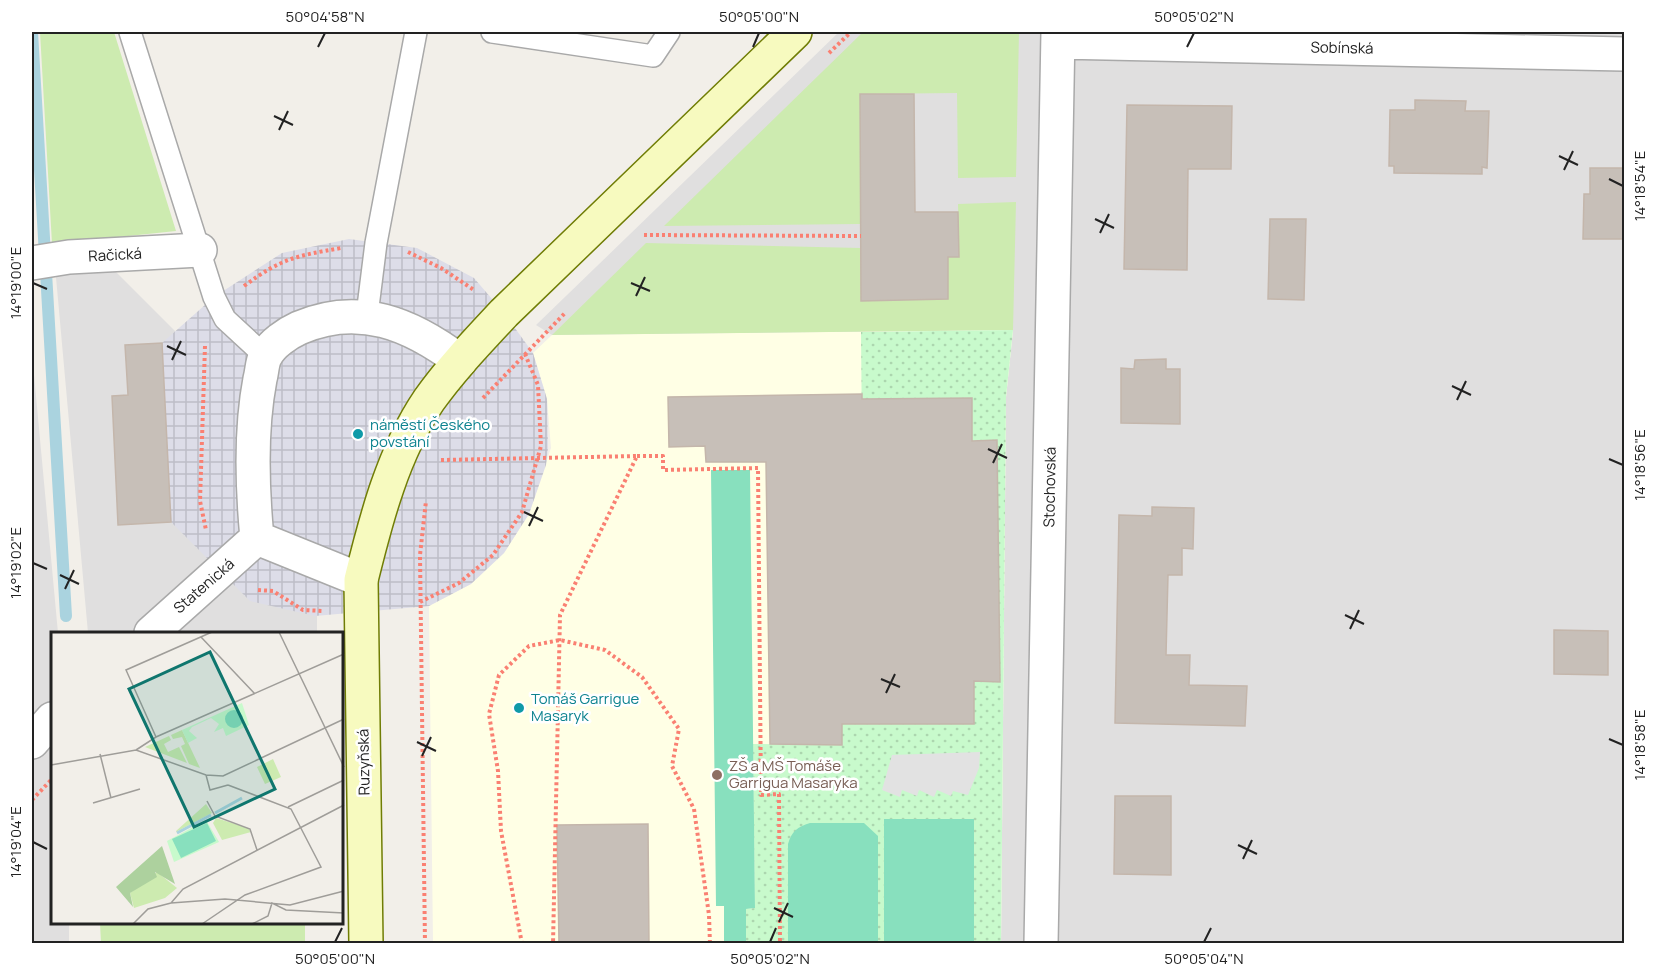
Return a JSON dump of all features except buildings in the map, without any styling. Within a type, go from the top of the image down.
[{"type":"street","points":[[460,361],[430,338],[367,315],[339,317],[309,324],[287,333],[265,356],[254,411],[253,500],[257,538],[361,580],[375,525],[400,454],[428,402],[460,361],[504,313],[795,32]]},
{"type":"street","name":"Sobínská","points":[[1059,37],[1624,54]]},
{"type":"street","name":"Stochovská","points":[[1041,944],[1059,37]]},
{"type":"street","name":"Račická","points":[[32,263],[69,257],[200,250]]},
{"type":"street","name":"Statenická","points":[[152,632],[257,538]]},
{"type":"street","name":"Ruzyňská","points":[[361,580],[366,944]]},
{"type":"lane","points":[[130,32],[214,297],[225,319],[265,356]]},
{"type":"lane","points":[[367,315],[376,243],[416,32]]},
{"type":"lane","points":[[492,32],[653,56],[669,32]]},
{"type":"path","points":[[826,56],[851,32]]},
{"type":"path","points":[[635,243],[652,227]]},
{"type":"path","points":[[644,235],[861,236]]},
{"type":"path","points":[[481,401],[568,309]]},
{"type":"path","points":[[205,335],[200,501],[207,534]]},
{"type":"path","points":[[420,602],[459,583],[493,555],[522,512],[542,446],[538,385],[525,354]]},
{"type":"path","points":[[437,470],[445,451]]},
{"type":"path","points":[[553,944],[560,615],[637,456]]},
{"type":"path","points":[[441,460],[663,456],[663,470],[758,468],[761,795],[778,795],[780,944]]},
{"type":"path","points":[[424,944],[420,555],[426,500],[430,490]]},
{"type":"path","points":[[254,590],[273,591],[303,610],[327,611]]},
{"type":"path","points":[[522,944],[501,831],[498,771],[489,714],[499,675],[529,646],[560,640],[605,650],[642,677],[679,729],[672,766],[694,809],[709,915],[710,944]]},
{"type":"path","points":[[32,800],[51,780]]},
{"type":"shaded area","points":[[839,32],[1624,32],[1624,943],[1001,943],[1006,397],[1013,330],[552,335],[536,325]]},
{"type":"shaded area","name":"náměstí Českého povstání","points":[[349,239],[417,248],[474,278],[504,313],[533,353],[547,399],[548,448],[546,465],[529,514],[504,553],[471,584],[429,606],[315,616],[250,601],[171,522],[162,343],[214,297],[282,253]]},
{"type":"shaded area","points":[[55,266],[111,267],[187,343],[317,590],[317,632],[88,632]]},
{"type":"shaded area","name":"ZŠ a MŠ Tomáše Garrigua Masaryka","points":[[1013,330],[1006,397],[1001,943],[433,943],[429,606],[471,584],[504,553],[529,514],[551,448],[547,399],[533,353],[552,335]]},
{"type":"shaded area","points":[[32,353],[58,632],[51,632],[51,924],[69,924],[69,943],[32,943]]},
{"type":"shaded area","points":[[980,752],[979,768],[968,795],[953,791],[951,796],[937,790],[934,797],[919,790],[917,796],[902,790],[900,797],[882,790],[892,755]]},
{"type":"green space","points":[[40,32],[114,32],[176,231],[52,244]]},
{"type":"green space","points":[[863,32],[1019,32],[1016,177],[958,178],[957,93],[860,94],[861,224],[664,226]]},
{"type":"green space","points":[[1016,202],[1013,330],[552,335],[646,243],[861,248],[861,300],[947,299],[948,257],[959,257],[958,204]]},
{"type":"green space","points":[[1013,330],[1006,397],[1001,943],[746,943],[746,909],[755,908],[753,744],[842,745],[841,666],[895,724],[974,724],[974,681],[1000,682],[997,440],[972,441],[972,398],[862,441],[861,332]]},
{"type":"green space","points":[[711,470],[750,470],[755,908],[746,909],[746,943],[724,943],[724,906],[716,906]]},
{"type":"green space","points":[[884,819],[974,819],[974,943],[884,943]]},
{"type":"green space","points":[[810,823],[864,823],[878,836],[878,943],[788,943],[788,844],[796,830]]},
{"type":"green space","points":[[100,924],[305,924],[305,943],[101,943]]},
{"type":"waterway","points":[[32,32],[66,616]]},
{"type":"place","name":"náměstí Českého povstání","points":[[358,434]]},
{"type":"place","name":"Tomáš Garrigue Masaryk","points":[[519,708]]},
{"type":"place","name":"ZŠ a MŠ Tomáše Garrigua Masaryka","points":[[717,775]]}]
